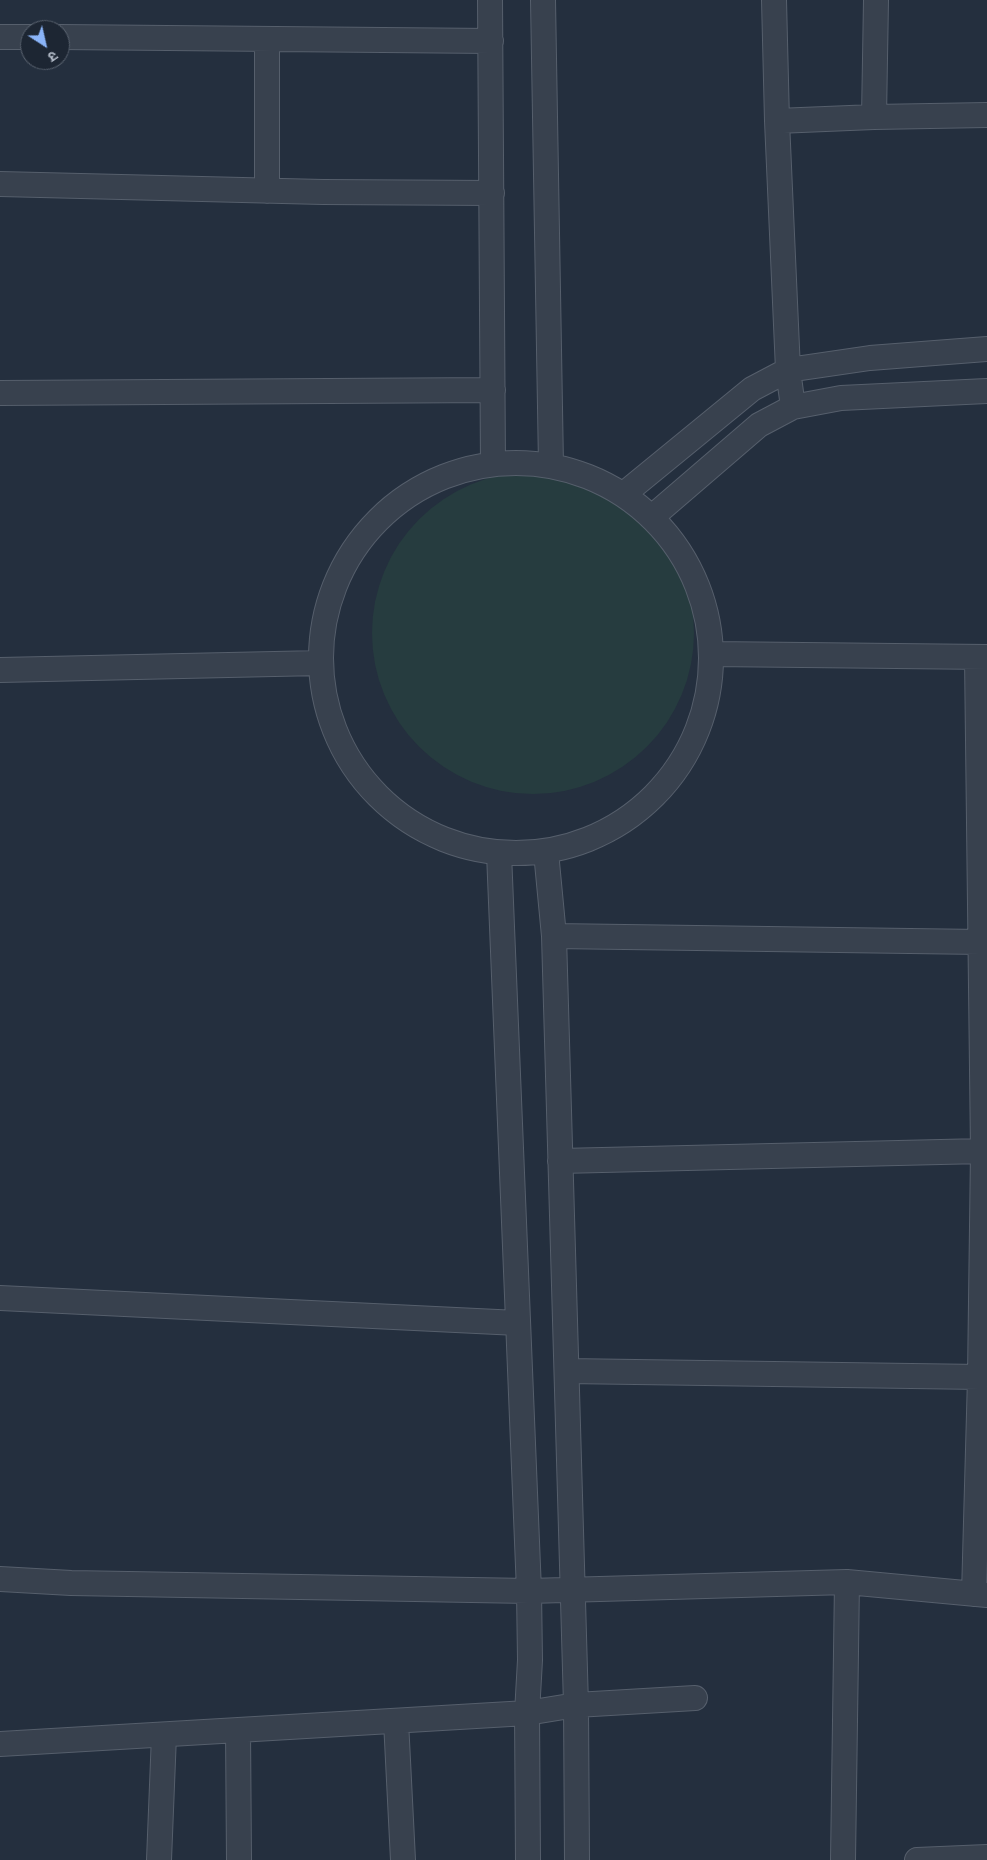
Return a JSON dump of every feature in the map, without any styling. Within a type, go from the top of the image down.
[{"type":"street","points":[[490,0],[493,464]]},
{"type":"street","points":[[543,0],[551,465]]},
{"type":"street","points":[[774,0],[777,121],[788,370],[793,407]]},
{"type":"street","points":[[874,117],[876,0]]},
{"type":"street","points":[[0,37],[20,37]]},
{"type":"street","points":[[70,37],[491,41]]},
{"type":"street","points":[[267,39],[267,191]]},
{"type":"street","points":[[777,121],[987,114]]},
{"type":"street","points":[[0,184],[267,191],[492,193]]},
{"type":"street","points":[[625,493],[752,388],[788,370],[870,358],[987,350]]},
{"type":"street","points":[[0,393],[493,390]]},
{"type":"street","points":[[652,517],[759,425],[793,407],[842,398],[987,391]]},
{"type":"street","points":[[493,464],[551,465],[585,475],[625,493],[652,517],[684,557],[705,603],[712,654],[705,710],[682,761],[646,804],[599,835],[546,852],[514,854],[481,851],[418,828],[367,786],[332,728],[320,663],[328,606],[351,553],[389,510],[438,479],[493,464]]},
{"type":"street","points":[[0,1580],[70,1583],[530,1590],[847,1582],[981,1594],[980,1377],[983,1151],[981,942],[982,657],[712,654]]},
{"type":"street","points":[[0,670],[320,663]]},
{"type":"street","points":[[546,852],[554,936],[576,1705],[577,1860]]},
{"type":"street","points":[[499,853],[530,1590],[530,1660],[527,1713],[528,1860]]},
{"type":"street","points":[[554,936],[981,942]]},
{"type":"street","points":[[560,1161],[983,1151]]},
{"type":"street","points":[[0,1298],[518,1323]]},
{"type":"street","points":[[567,1371],[980,1377]]},
{"type":"street","points":[[843,1860],[847,1582]]},
{"type":"street","points":[[0,1744],[527,1713],[576,1705],[695,1698]]},
{"type":"street","points":[[396,1721],[403,1860]]},
{"type":"street","points":[[238,1730],[239,1860]]},
{"type":"street","points":[[160,1860],[164,1735]]},
{"type":"street","points":[[917,1860],[987,1857]]},
{"type":"green space","points":[[533,472],[564,475],[595,484],[622,499],[647,519],[667,544],[682,571],[691,602],[694,633],[691,664],[682,695],[667,722],[647,747],[622,767],[595,782],[564,791],[533,794],[502,791],[471,782],[444,767],[419,747],[399,722],[384,695],[375,664],[372,633],[375,602],[384,571],[399,544],[419,519],[444,499],[471,484],[502,475]]}]
